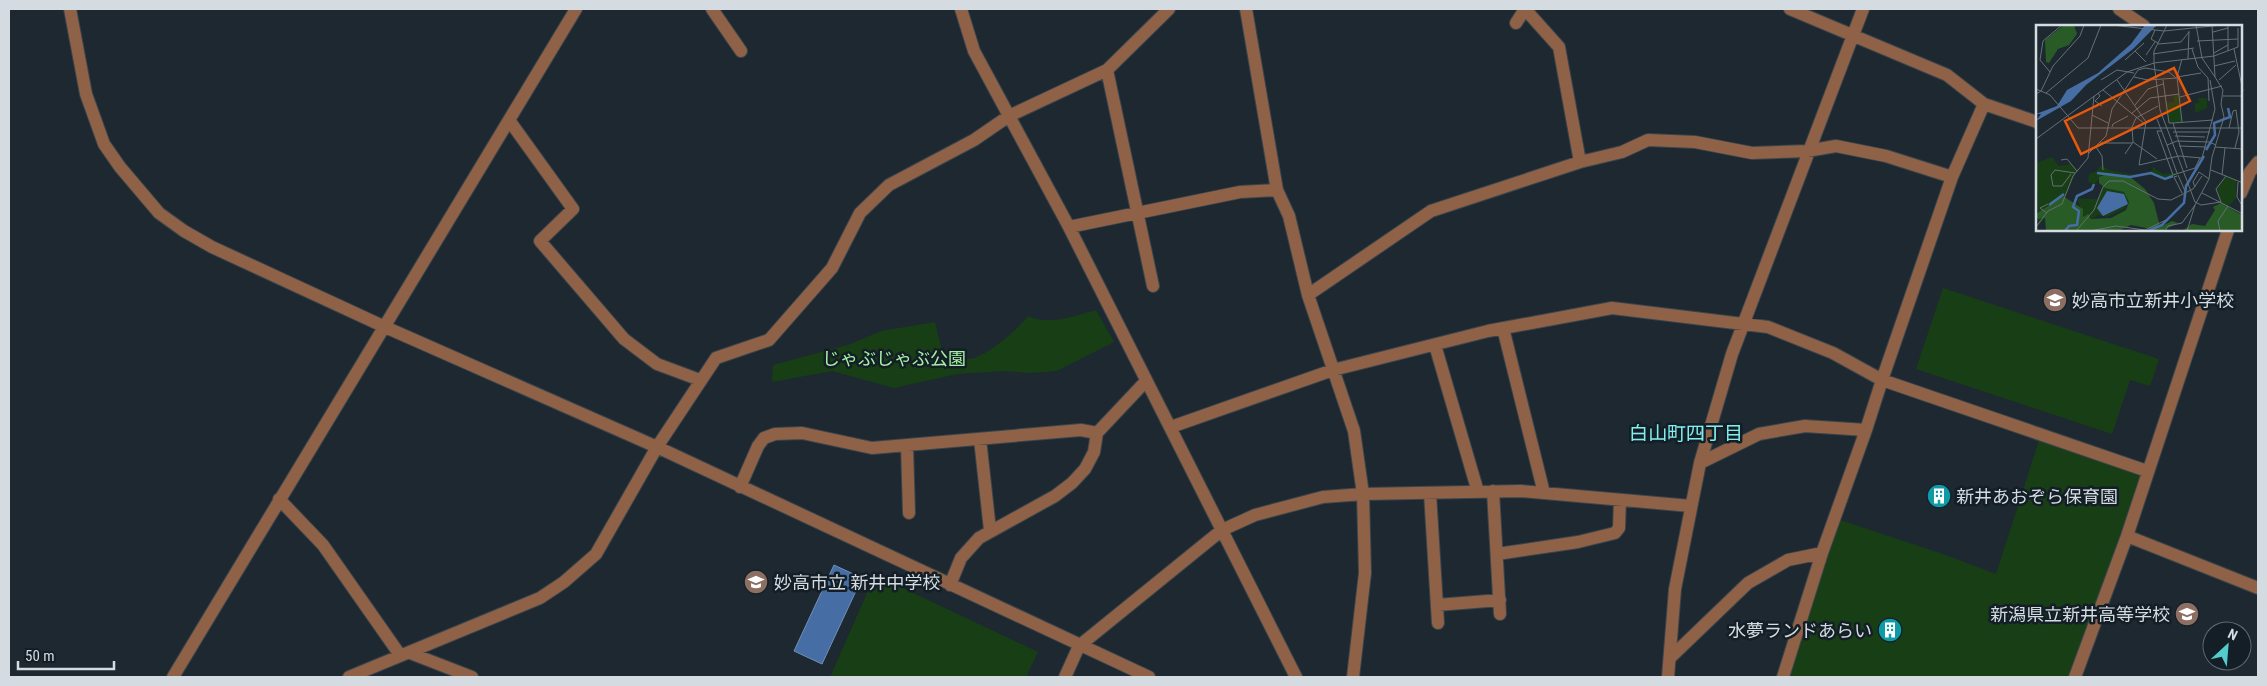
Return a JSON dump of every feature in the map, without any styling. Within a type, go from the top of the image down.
[{"type":"street","points":[[70,9],[86,94],[104,144],[120,168],[159,213],[212,247],[385,327],[657,447],[1148,677]]},
{"type":"street","points":[[173,677],[576,9]]},
{"type":"street","points":[[712,9],[741,50]]},
{"type":"street","points":[[961,9],[974,51],[1069,227],[1296,677]]},
{"type":"street","points":[[349,677],[540,598],[564,582],[596,554],[657,447],[716,358],[769,340],[832,268],[860,213],[889,185],[974,140],[1009,116],[1107,70],[1169,9]]},
{"type":"street","points":[[1246,9],[1277,190],[1289,216],[1308,295],[1354,431],[1363,494],[1365,573],[1353,677]]},
{"type":"street","points":[[1516,23],[1525,9],[1559,47],[1580,162]]},
{"type":"street","points":[[1790,9],[1947,75],[1984,104],[2036,122]]},
{"type":"street","points":[[1668,677],[1675,590],[1700,463],[1732,354],[1807,151],[1863,9]]},
{"type":"street","points":[[2119,9],[2143,25]]},
{"type":"street","points":[[1107,70],[1153,286]]},
{"type":"street","points":[[1783,677],[1822,553],[1952,177],[1984,104]]},
{"type":"street","points":[[508,120],[573,209],[540,241],[624,340],[657,364],[700,380]]},
{"type":"street","points":[[1308,295],[1431,211],[1580,162],[1622,152],[1648,140],[1695,142],[1752,153],[1807,151],[1836,146],[1886,156],[1952,177]]},
{"type":"street","points":[[2242,191],[2256,170]]},
{"type":"street","points":[[1069,227],[1240,192],[1277,190]]},
{"type":"street","points":[[2075,677],[2126,536],[2228,231]]},
{"type":"street","points":[[1171,427],[1333,370],[1503,328],[1612,308],[1768,327],[1825,350],[1882,380],[2147,471]]},
{"type":"street","points":[[1503,328],[1544,493]]},
{"type":"street","points":[[1435,345],[1478,492]]},
{"type":"street","points":[[950,585],[961,558],[979,538],[990,530],[1055,496],[1072,484],[1085,469],[1094,452],[1097,433],[1146,382]]},
{"type":"street","points":[[1700,463],[1759,434],[1805,426],[1866,430]]},
{"type":"street","points":[[740,487],[758,446],[764,438],[775,434],[802,433],[872,448],[1081,430],[1097,433]]},
{"type":"street","points":[[980,439],[990,530]]},
{"type":"street","points":[[907,446],[909,513]]},
{"type":"street","points":[[1065,677],[1079,646],[1222,530],[1264,512],[1323,497],[1363,494],[1494,491],[1544,493],[1691,506]]},
{"type":"street","points":[[1494,491],[1500,614]]},
{"type":"street","points":[[1430,492],[1438,623]]},
{"type":"street","points":[[279,499],[323,545],[405,654],[472,677]]},
{"type":"street","points":[[1497,554],[1578,542],[1615,533],[1618,528],[1620,500]]},
{"type":"street","points":[[2126,536],[2258,588]]},
{"type":"street","points":[[1671,656],[1748,583],[1788,560],[1822,553]]},
{"type":"street","points":[[1437,605],[1500,600]]},
{"type":"green space","points":[[1943,288],[2159,359],[2150,386],[2130,380],[2112,434],[1916,369]]},
{"type":"green space","name":"じゃぶじゃぶ公園","points":[[1096,310],[1114,342],[1057,371],[1029,373],[1004,371],[957,374],[894,388],[832,371],[772,382],[773,365],[851,344],[881,331],[935,322],[943,355],[969,359],[984,354],[998,345],[1028,316],[1036,319],[1053,320]]},
{"type":"green space","points":[[2041,434],[2147,471],[2075,677],[1783,677],[1834,518],[1943,554],[1996,574]]},
{"type":"green space","points":[[875,575],[1038,652],[1026,677],[830,677]]},
{"type":"water","points":[[834,565],[862,578],[822,664],[794,651]]},
{"type":"place","name":"妙高市立新井小学校","points":[[2055,300]]},
{"type":"place","name":"新井あおぞら保育園","points":[[1939,496]]},
{"type":"place","name":"妙高市立 新井中学校","points":[[756,582]]},
{"type":"place","name":"新潟県立新井高等学校","points":[[2187,614]]},
{"type":"place","name":"水夢ランドあらい","points":[[1890,630]]},
{"type":"district","name":"白山町四丁目","points":[[1686,433]]}]
